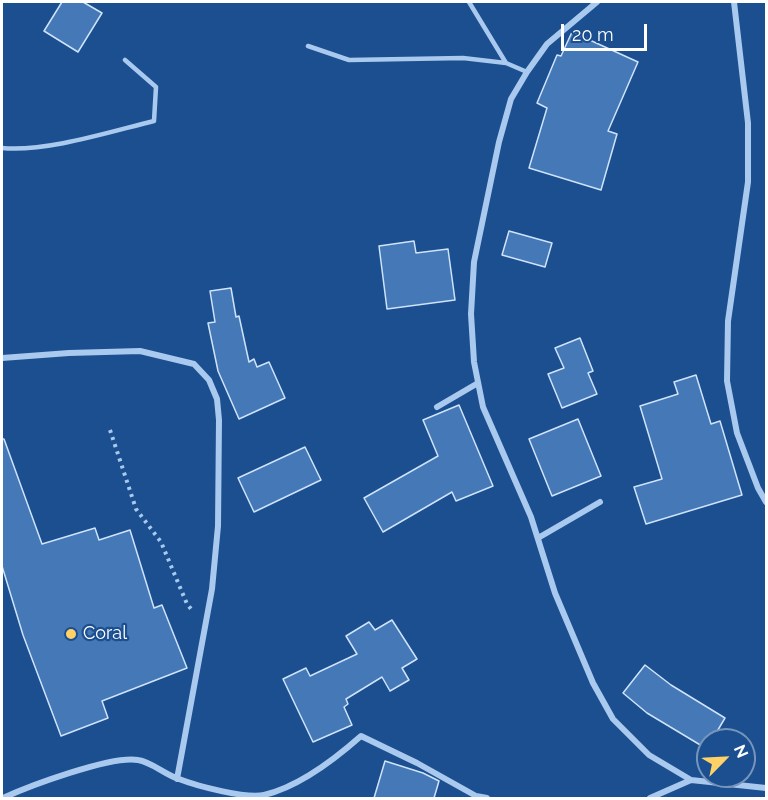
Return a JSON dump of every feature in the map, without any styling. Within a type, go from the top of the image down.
[{"type":"street","points":[[597,2],[547,44],[511,99],[499,142],[474,262],[471,314],[474,362],[483,407],[531,517],[555,593],[593,683],[614,719],[649,755],[691,780],[766,788]]},
{"type":"street","points":[[734,2],[748,123],[748,182],[728,321],[727,381],[737,433],[758,488],[766,502]]},
{"type":"street","points":[[2,358],[140,351],[194,364],[209,380],[217,399],[219,420],[217,536],[206,626],[177,779]]},
{"type":"street","points":[[437,407],[478,383]]},
{"type":"street","points":[[538,538],[600,502]]},
{"type":"street","points":[[3,798],[118,759],[140,760],[177,779],[223,792],[250,796],[263,795],[303,779],[329,763],[361,736],[417,763],[476,796],[488,798]]},
{"type":"street","points":[[650,798],[691,780]]},
{"type":"lane","points":[[469,2],[506,63]]},
{"type":"lane","points":[[308,46],[349,60],[463,58],[506,63],[527,72]]},
{"type":"lane","points":[[2,148],[19,150],[86,138],[154,121],[156,87],[125,60]]},
{"type":"path","points":[[110,430],[136,509],[161,542],[186,604],[206,626]]},
{"type":"building","points":[[62,2],[83,2],[102,13],[78,52],[44,31]]},
{"type":"building","points":[[572,32],[638,62],[608,131],[617,134],[601,190],[529,168],[547,108],[537,103],[557,55],[561,56]]},
{"type":"building","points":[[509,231],[552,243],[545,267],[502,255]]},
{"type":"building","points":[[414,241],[416,253],[448,249],[455,300],[387,309],[379,246]]},
{"type":"building","points":[[231,288],[236,317],[239,316],[249,362],[254,359],[257,367],[269,362],[285,398],[239,419],[218,371],[208,323],[215,322],[210,291]]},
{"type":"building","points":[[580,338],[593,371],[588,373],[597,394],[562,408],[548,374],[564,368],[555,348]]},
{"type":"building","points":[[696,375],[711,424],[720,421],[742,495],[646,524],[634,487],[662,479],[640,406],[678,394],[674,382]]},
{"type":"building","points":[[459,405],[493,486],[456,501],[452,492],[383,532],[364,498],[438,456],[423,420]]},
{"type":"building","points":[[578,419],[601,476],[552,496],[529,439]]},
{"type":"building","points":[[2,439],[4,439],[42,544],[95,528],[99,540],[130,530],[154,608],[162,605],[187,668],[102,701],[108,718],[61,736],[23,635],[2,566]]},
{"type":"building","points":[[305,447],[321,480],[254,512],[238,478]]},
{"type":"building","points":[[392,620],[417,659],[402,668],[409,680],[390,691],[382,677],[346,699],[348,704],[344,707],[352,725],[313,742],[283,679],[306,668],[310,676],[357,654],[346,636],[369,622],[375,630]]},
{"type":"building","points":[[645,665],[671,685],[725,718],[719,728],[696,728],[696,742],[647,713],[623,693]]},
{"type":"building","points":[[385,761],[423,773],[439,781],[434,798],[374,798]]},
{"type":"place","name":"Coral","points":[[71,634]]}]
